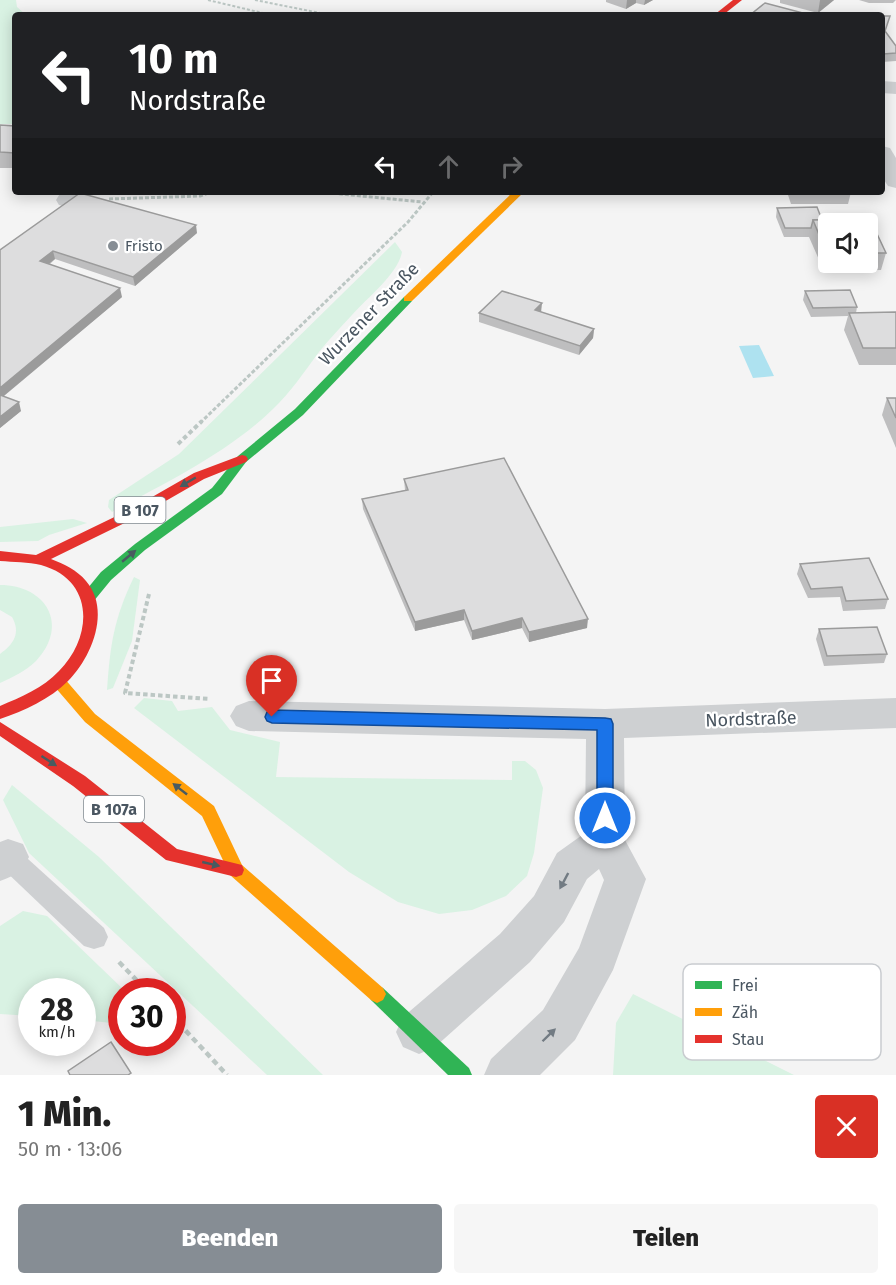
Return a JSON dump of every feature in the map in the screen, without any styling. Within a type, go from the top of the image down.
[{"type":"main road","points":[[722,12],[738,0]]},
{"type":"main road","name":"Wurzener Straße","points":[[88,598],[106,576],[140,547],[217,491],[242,459],[299,412],[410,296],[516,195]]},
{"type":"main road","name":"Wurzener Straße","points":[[37,560],[138,511],[199,476],[242,459]]},
{"type":"main road","points":[[0,556],[37,560],[66,572],[79,583],[88,598],[93,621],[88,644],[72,669],[59,682],[30,701],[0,713]]},
{"type":"main road","name":"B 107a","points":[[59,682],[90,718],[208,811],[236,870],[419,1032],[462,1075]]},
{"type":"main road","name":"B 107a","points":[[0,728],[79,781],[172,855],[236,870]]},
{"type":"street","points":[[885,159],[896,181]]},
{"type":"street","name":"Nordstraße","points":[[249,716],[605,724],[896,713]]},
{"type":"street","points":[[507,1075],[558,1025],[598,956],[625,879],[605,841],[605,724]]},
{"type":"street","points":[[419,1032],[515,948],[549,909],[572,866],[605,841]]},
{"type":"lane","points":[[4,860],[94,937]]},
{"type":"path","points":[[208,0],[258,12]]},
{"type":"path","points":[[255,0],[315,12]]},
{"type":"path","points":[[71,196],[203,195]]},
{"type":"path","points":[[352,195],[423,202]]},
{"type":"path","points":[[172,449],[408,222],[430,195]]},
{"type":"path","points":[[150,589],[125,693],[214,699],[249,716]]},
{"type":"path","points":[[186,1031],[227,1075]]},
{"type":"green space","points":[[0,0],[16,0],[17,7],[23,12],[12,12],[12,124],[0,124]]},
{"type":"green space","points":[[395,242],[402,252],[395,269],[327,342],[292,389],[273,409],[217,453],[112,512],[108,507],[109,500],[179,454]]},
{"type":"green space","points":[[73,519],[87,523],[49,535],[38,541],[0,542],[0,527]]},
{"type":"green space","points":[[134,577],[140,580],[132,641],[113,688],[107,690],[114,632]]},
{"type":"green space","points":[[0,585],[30,592],[41,600],[52,621],[51,634],[46,647],[36,661],[24,671],[0,683],[0,654],[15,638],[16,628],[12,617],[0,610]]},
{"type":"green space","points":[[144,698],[172,701],[178,711],[212,707],[230,730],[280,742],[276,777],[512,780],[512,761],[525,761],[536,770],[543,788],[534,853],[527,876],[506,896],[472,910],[439,914],[398,902],[349,872],[134,708]]},
{"type":"green space","points":[[12,785],[99,857],[323,1075],[267,1075],[186,999],[186,978],[163,978],[29,853],[3,800]]},
{"type":"green space","points":[[23,911],[47,916],[111,978],[108,978],[108,1023],[96,1021],[96,978],[18,978],[18,1015],[0,1014],[0,926]]},
{"type":"green space","points":[[633,994],[683,1019],[683,1060],[764,1060],[794,1075],[613,1075],[616,1023]]},
{"type":"water","points":[[759,345],[774,376],[753,378],[739,346]]},
{"type":"building","points":[[765,3],[799,12],[754,12]]},
{"type":"building","points":[[885,16],[890,16],[885,31]]},
{"type":"building","points":[[885,31],[896,46],[896,53],[885,54]]},
{"type":"building","points":[[0,125],[12,126],[12,153],[0,152]]},
{"type":"building","points":[[77,195],[87,195],[196,225],[133,277],[53,251],[40,261],[120,288],[0,388],[0,250]]},
{"type":"building","points":[[817,207],[819,213],[818,220],[813,220],[811,228],[785,228],[777,208]]},
{"type":"building","points":[[813,220],[818,220],[818,232]]},
{"type":"building","points":[[878,236],[886,253],[878,253]]},
{"type":"building","points":[[850,290],[857,307],[813,308],[805,291]]},
{"type":"building","points":[[502,291],[542,303],[535,310],[594,329],[580,346],[479,313]]},
{"type":"building","points":[[896,312],[896,348],[863,348],[849,313]]},
{"type":"building","points":[[0,395],[19,402],[0,417]]},
{"type":"building","points":[[887,398],[896,398],[896,418]]},
{"type":"building","points":[[504,458],[588,619],[529,632],[522,618],[472,631],[464,610],[415,622],[362,499],[408,490],[404,479]]},
{"type":"building","points":[[869,558],[888,599],[846,601],[842,587],[811,589],[800,564]]},
{"type":"building","points":[[877,627],[887,654],[827,656],[819,629]]},
{"type":"building","points":[[108,1044],[108,1056],[120,1056],[131,1073],[128,1075],[70,1075],[68,1071],[90,1056],[96,1056],[96,1052]]},
{"type":"traffic: fast","points":[[88,598],[106,576],[140,547],[217,491],[242,459],[299,412],[408,299]]},
{"type":"traffic: fast","points":[[377,994],[462,1075]]},
{"type":"traffic: slow","points":[[408,299],[516,195]]},
{"type":"traffic: slow","points":[[59,682],[90,718],[208,811],[236,870],[377,994]]},
{"type":"traffic: jam","points":[[722,12],[738,0]]},
{"type":"traffic: jam","points":[[37,560],[138,511],[199,476],[242,459]]},
{"type":"traffic: jam","points":[[0,556],[41,560],[65,571],[82,585],[91,611],[86,640],[73,666],[57,682],[41,693],[0,713]]},
{"type":"traffic: jam","points":[[0,728],[79,781],[172,855],[236,870]]},
{"type":"place","name":"Fristo","points":[[113,246]]},
{"type":"route","points":[[272,717],[605,724],[605,818]]}]
